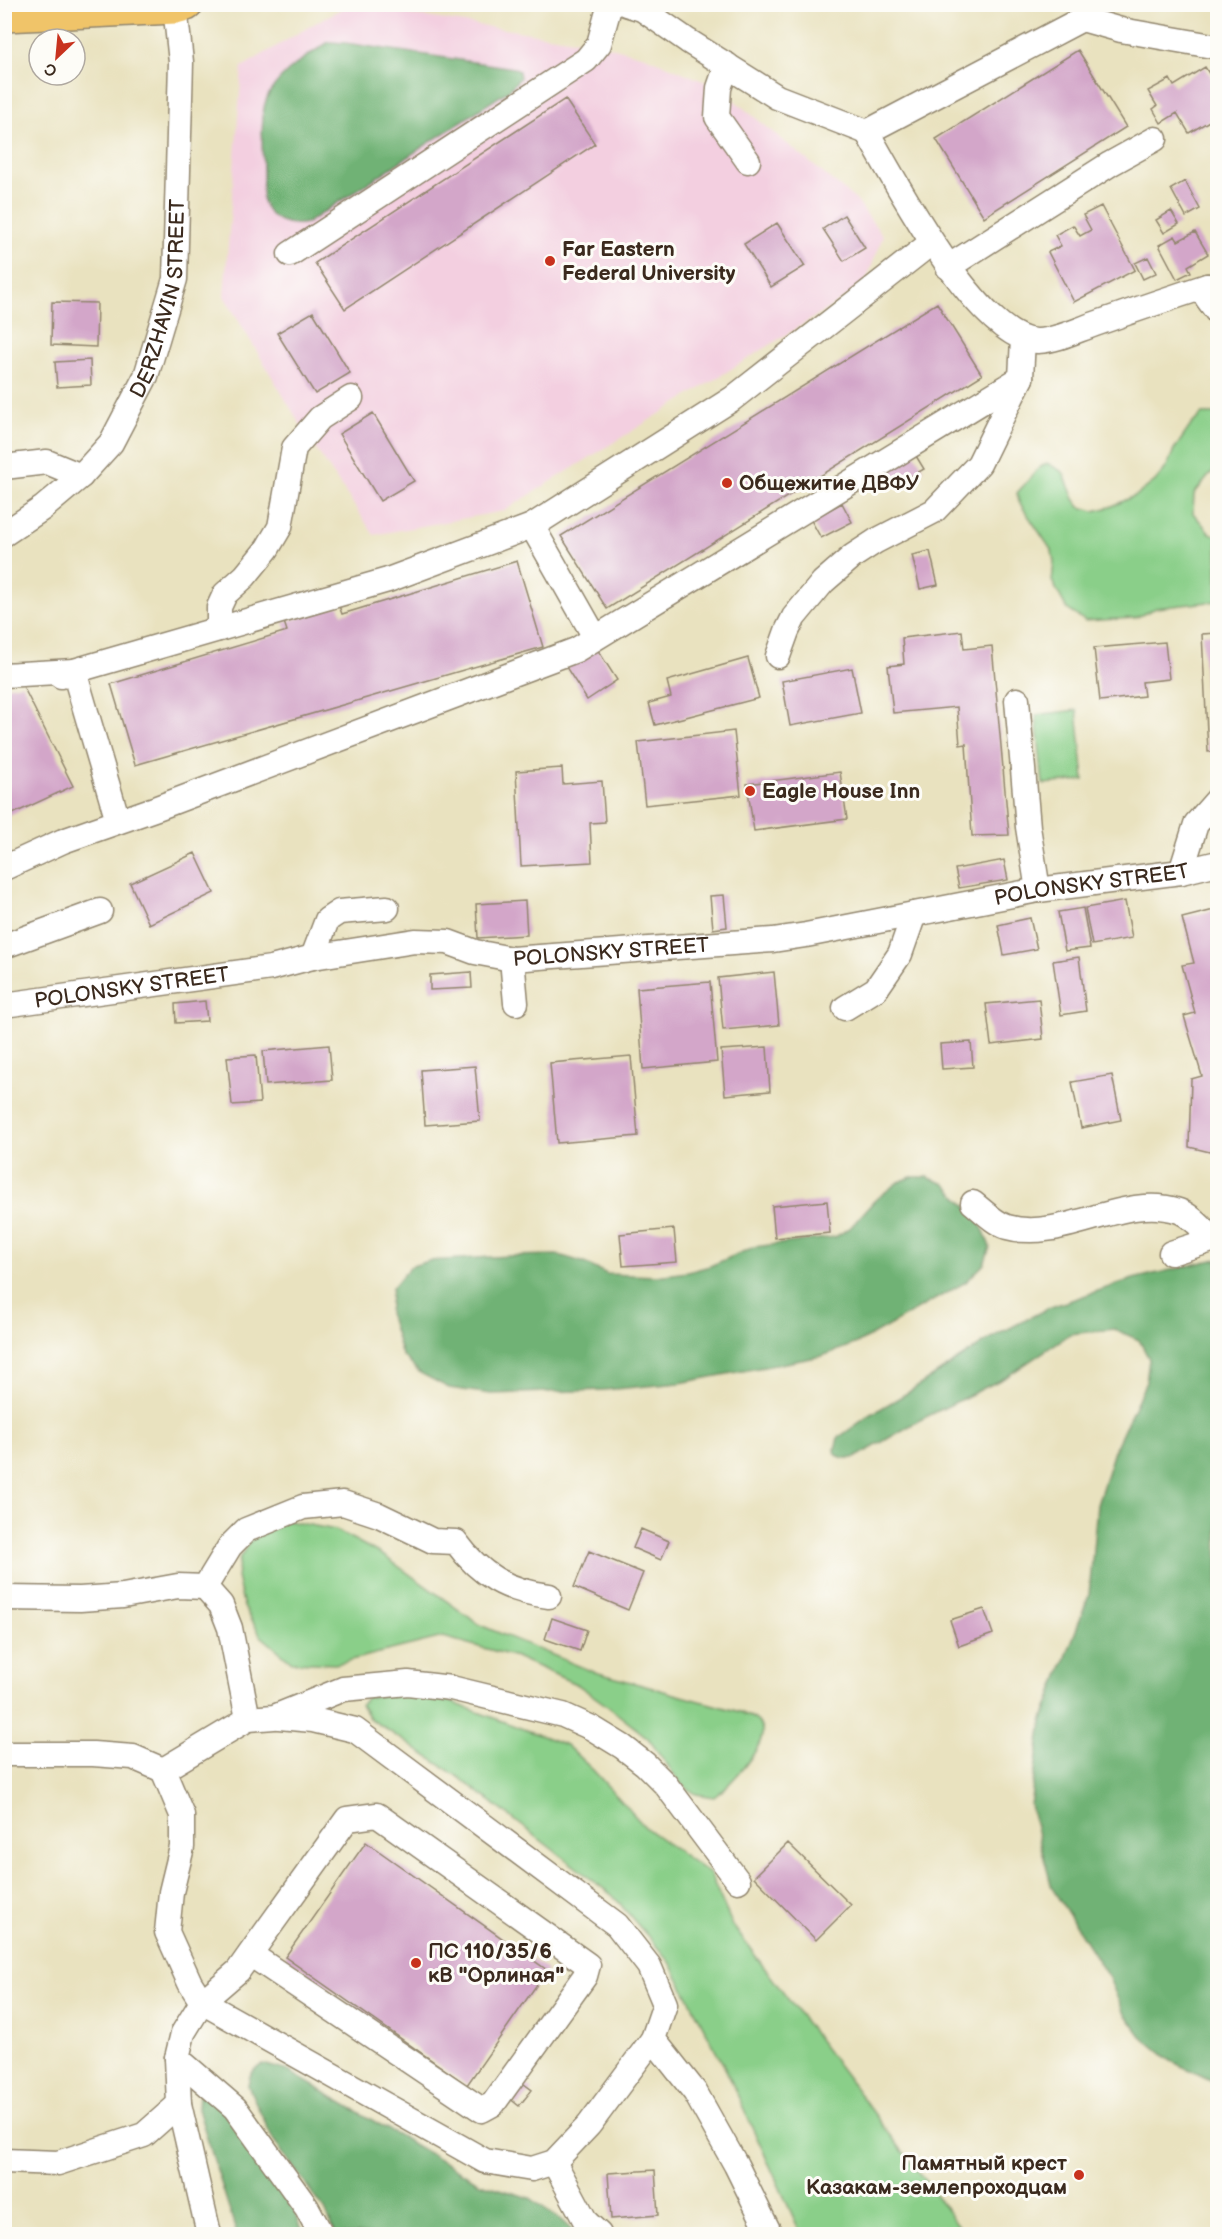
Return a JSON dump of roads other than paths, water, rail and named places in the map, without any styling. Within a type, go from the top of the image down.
[{"type":"main road","points":[[4,15],[80,8],[181,6]]},
{"type":"lane","points":[[290,254],[586,60],[599,44],[610,4]]},
{"type":"lane","name":"DERZHAVIN STREET","points":[[4,534],[43,508],[81,476],[111,443],[146,376],[175,279],[181,6]]},
{"type":"lane","points":[[637,6],[777,97],[867,132],[931,243],[948,267],[993,318],[1023,339],[1052,339],[1212,286]]},
{"type":"lane","points":[[867,132],[1090,12],[1121,30],[1218,47]]},
{"type":"lane","points":[[727,65],[719,88],[717,117],[748,161]]},
{"type":"lane","points":[[948,267],[1110,164],[1155,139]]},
{"type":"lane","points":[[25,690],[74,671],[388,580],[532,526],[732,399],[931,243]]},
{"type":"lane","points":[[1212,286],[1207,298],[1218,313]]},
{"type":"lane","points":[[778,656],[794,617],[823,582],[853,556],[876,541],[934,511],[980,464],[1021,378],[1023,339]]},
{"type":"lane","points":[[4,868],[63,841],[576,650],[1021,378]]},
{"type":"lane","points":[[219,629],[219,607],[225,594],[260,558],[280,527],[294,448],[320,418],[351,398]]},
{"type":"lane","points":[[4,467],[47,462],[81,476]]},
{"type":"lane","points":[[532,526],[595,637]]},
{"type":"lane","points":[[74,671],[118,821]]},
{"type":"lane","points":[[4,675],[74,671]]},
{"type":"lane","points":[[1017,700],[1028,827],[1038,890]]},
{"type":"lane","points":[[1181,872],[1196,824],[1218,799]]},
{"type":"lane","name":"POLONSKY STREET","points":[[4,1005],[271,968],[313,957],[415,941],[448,942],[475,952],[513,959],[773,940],[1038,890],[1181,872],[1218,863]]},
{"type":"lane","points":[[313,957],[327,920],[339,912],[387,908]]},
{"type":"lane","points":[[4,946],[100,911]]},
{"type":"lane","points":[[845,1008],[876,989],[900,954],[914,914]]},
{"type":"lane","points":[[513,959],[516,1003]]},
{"type":"lane","points":[[973,1203],[1006,1227],[1024,1229],[1052,1227],[1134,1208],[1161,1207],[1181,1211],[1216,1239]]},
{"type":"lane","points":[[1171,1253],[1216,1239]]},
{"type":"lane","points":[[205,1587],[230,1546],[246,1530],[303,1506],[344,1503],[379,1515],[433,1541],[456,1542],[480,1570],[506,1585],[534,1595],[549,1596]]},
{"type":"lane","points":[[4,1598],[80,1599],[123,1596],[178,1586],[205,1587],[221,1605],[230,1628],[249,1719]]},
{"type":"lane","points":[[274,1717],[343,1689],[408,1683],[451,1688],[563,1715],[592,1728],[645,1764],[666,1785],[738,1881]]},
{"type":"lane","points":[[4,1754],[93,1754],[133,1757],[163,1770],[182,1815],[182,1847],[171,1892],[167,1932],[190,1983],[202,2002],[485,2161],[532,2169],[554,2162],[589,2125],[652,2039],[664,2004],[649,1966],[616,1925],[355,1730],[313,1720],[274,1717],[249,1719],[163,1770]]},
{"type":"lane","points":[[209,2235],[179,2104],[177,2058],[183,2033],[202,2002],[238,1971],[250,1954],[347,1819],[377,1815],[588,1965],[585,1976],[493,2104],[482,2110],[250,1954]]},
{"type":"lane","points":[[652,2039],[695,2092],[736,2165],[770,2235]]},
{"type":"lane","points":[[177,2058],[235,2108],[307,2208],[321,2235]]},
{"type":"lane","points":[[4,2161],[58,2163],[144,2135],[179,2104]]},
{"type":"lane","points":[[554,2162],[586,2222],[599,2235]]},
{"type":"place","name":"Far Eastern Federal University","points":[[550,261]]},
{"type":"place","name":"Общежитие ДВФУ","points":[[727,483]]},
{"type":"place","name":"Eagle House Inn","points":[[750,791]]},
{"type":"place","name":"ПС 110/35/6 кВ \"Орлиная\"","points":[[416,1963]]},
{"type":"place","name":"Памятный крест Казакам-землепроходцам","points":[[1079,2175]]}]
